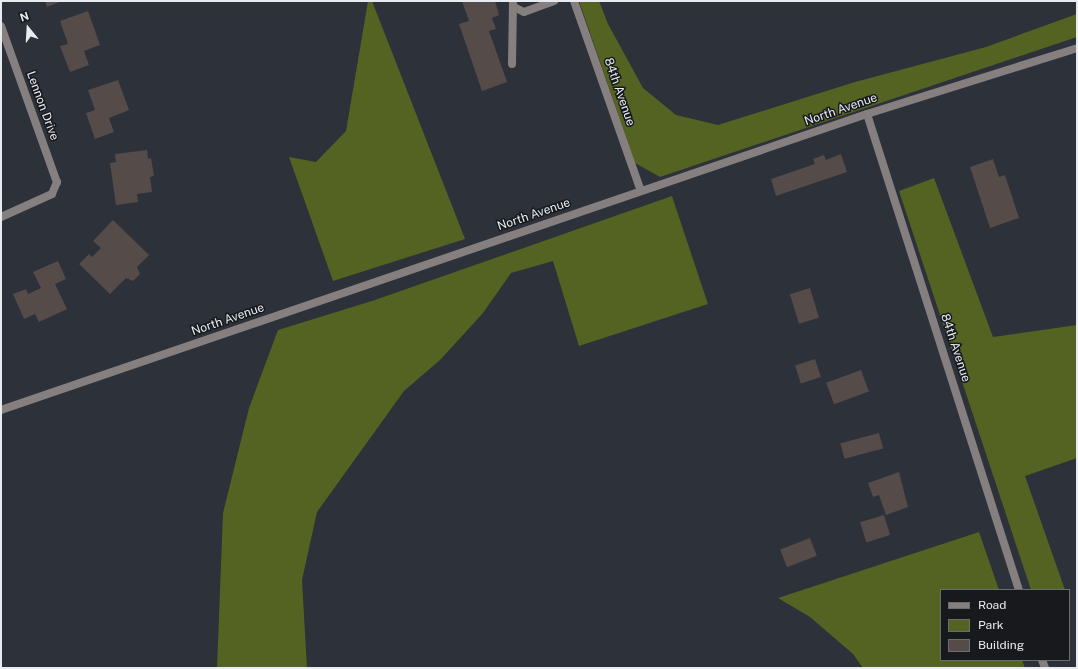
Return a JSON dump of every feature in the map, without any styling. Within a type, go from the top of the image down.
[{"type":"street","points":[[513,4],[524,12],[554,1]]},
{"type":"street","name":"84th Avenue","points":[[574,1],[641,191]]},
{"type":"street","points":[[512,64],[513,4]]},
{"type":"street","name":"Lennon Drive","points":[[1,26],[57,182],[52,194],[1,217]]},
{"type":"street","name":"North Avenue","points":[[1,410],[867,114],[1077,48]]},
{"type":"street","name":"84th Avenue","points":[[867,114],[1019,589]]},
{"type":"green space","points":[[368,1],[372,1],[465,239],[333,281],[289,157],[316,162],[346,131]]},
{"type":"green space","points":[[579,1],[599,1],[608,24],[643,88],[676,115],[718,125],[855,82],[986,47],[1077,14],[1077,37],[660,177],[635,163]]},
{"type":"green space","points":[[934,178],[993,337],[1077,325],[1077,458],[1025,476],[1065,589],[1031,589],[899,191]]},
{"type":"green space","points":[[672,196],[708,304],[579,346],[553,261],[511,273],[483,313],[440,360],[404,391],[317,512],[302,580],[307,668],[217,668],[223,513],[249,408],[278,330],[375,300]]},
{"type":"green space","points":[[979,532],[999,589],[940,589],[940,661],[1022,661],[1025,668],[863,668],[853,654],[810,617],[778,598]]},
{"type":"building","points":[[45,1],[62,1],[47,7]]},
{"type":"building","points":[[462,1],[495,1],[499,15],[492,18],[496,29],[489,31],[507,82],[482,91],[459,24],[469,21]]},
{"type":"building","points":[[88,11],[100,45],[84,51],[89,65],[70,72],[60,46],[68,44],[60,21]]},
{"type":"building","points":[[118,80],[129,110],[109,118],[114,132],[95,139],[86,113],[95,110],[88,90]]},
{"type":"building","points":[[147,150],[148,159],[151,158],[154,176],[150,177],[152,192],[137,194],[138,202],[116,205],[110,163],[116,162],[115,154]]},
{"type":"building","points":[[841,154],[847,172],[776,196],[771,179],[815,164],[813,159],[824,155],[826,160]]},
{"type":"building","points":[[993,159],[999,177],[1005,175],[1019,218],[990,228],[970,167]]},
{"type":"building","points":[[113,220],[149,255],[137,267],[140,274],[133,281],[126,278],[110,294],[79,264],[89,254],[92,257],[101,248],[93,241]]},
{"type":"building","points":[[58,261],[66,279],[55,284],[67,309],[39,322],[35,314],[24,319],[13,294],[26,289],[28,294],[41,288],[33,272]]},
{"type":"building","points":[[810,288],[819,318],[799,324],[790,294]]},
{"type":"building","points":[[815,359],[821,377],[801,384],[795,365]]},
{"type":"building","points":[[861,370],[869,392],[834,404],[826,383]]},
{"type":"building","points":[[879,433],[883,448],[845,459],[840,443]]},
{"type":"building","points":[[899,472],[908,507],[886,515],[879,495],[873,497],[868,483]]},
{"type":"building","points":[[884,515],[890,535],[866,542],[860,522]]},
{"type":"building","points":[[810,538],[817,556],[787,567],[780,549]]}]
